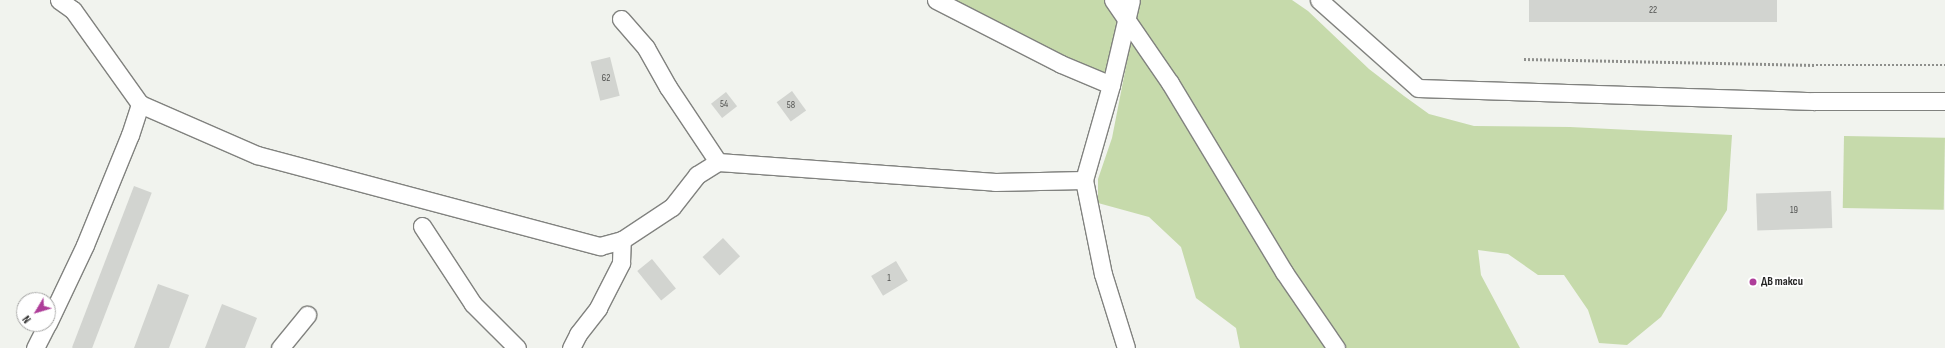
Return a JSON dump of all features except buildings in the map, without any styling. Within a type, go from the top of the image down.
[{"type":"street","points":[[59,0],[76,5],[140,104],[257,155],[600,246],[622,240],[672,207],[697,175],[718,162],[995,182],[1084,180]]},
{"type":"street","points":[[936,0],[1061,64],[1111,85]]},
{"type":"street","points":[[1113,0],[1170,83],[1284,272],[1336,348]]},
{"type":"street","points":[[1126,348],[1103,274],[1084,180],[1111,85],[1131,0]]},
{"type":"street","points":[[1319,0],[1418,88],[1814,100],[1945,101]]},
{"type":"street","points":[[620,19],[646,48],[668,87],[718,162]]},
{"type":"street","points":[[56,306],[88,238],[130,135],[140,104]]},
{"type":"street","points":[[422,226],[473,304],[517,348]]},
{"type":"street","points":[[571,348],[578,334],[598,308],[621,263],[622,240]]},
{"type":"street","points":[[280,348],[307,315]]},
{"type":"street","points":[[35,348],[43,332]]},
{"type":"path","points":[[1524,59],[1808,65],[1945,65]]},
{"type":"green space","points":[[942,0],[1123,0],[1109,83]]},
{"type":"green space","points":[[1139,0],[1292,0],[1308,11],[1369,69],[1429,114],[1474,126],[1570,127],[1732,135],[1727,210],[1661,317],[1627,345],[1599,343],[1588,310],[1564,275],[1538,275],[1508,254],[1478,250],[1481,275],[1520,348],[1240,348],[1236,328],[1196,298],[1181,247],[1149,217],[1098,203],[1098,179],[1112,138]]},
{"type":"green space","points":[[1844,136],[1945,138],[1944,210],[1843,208]]},
{"type":"place","name":"ДВ такси","points":[[1753,282]]}]
